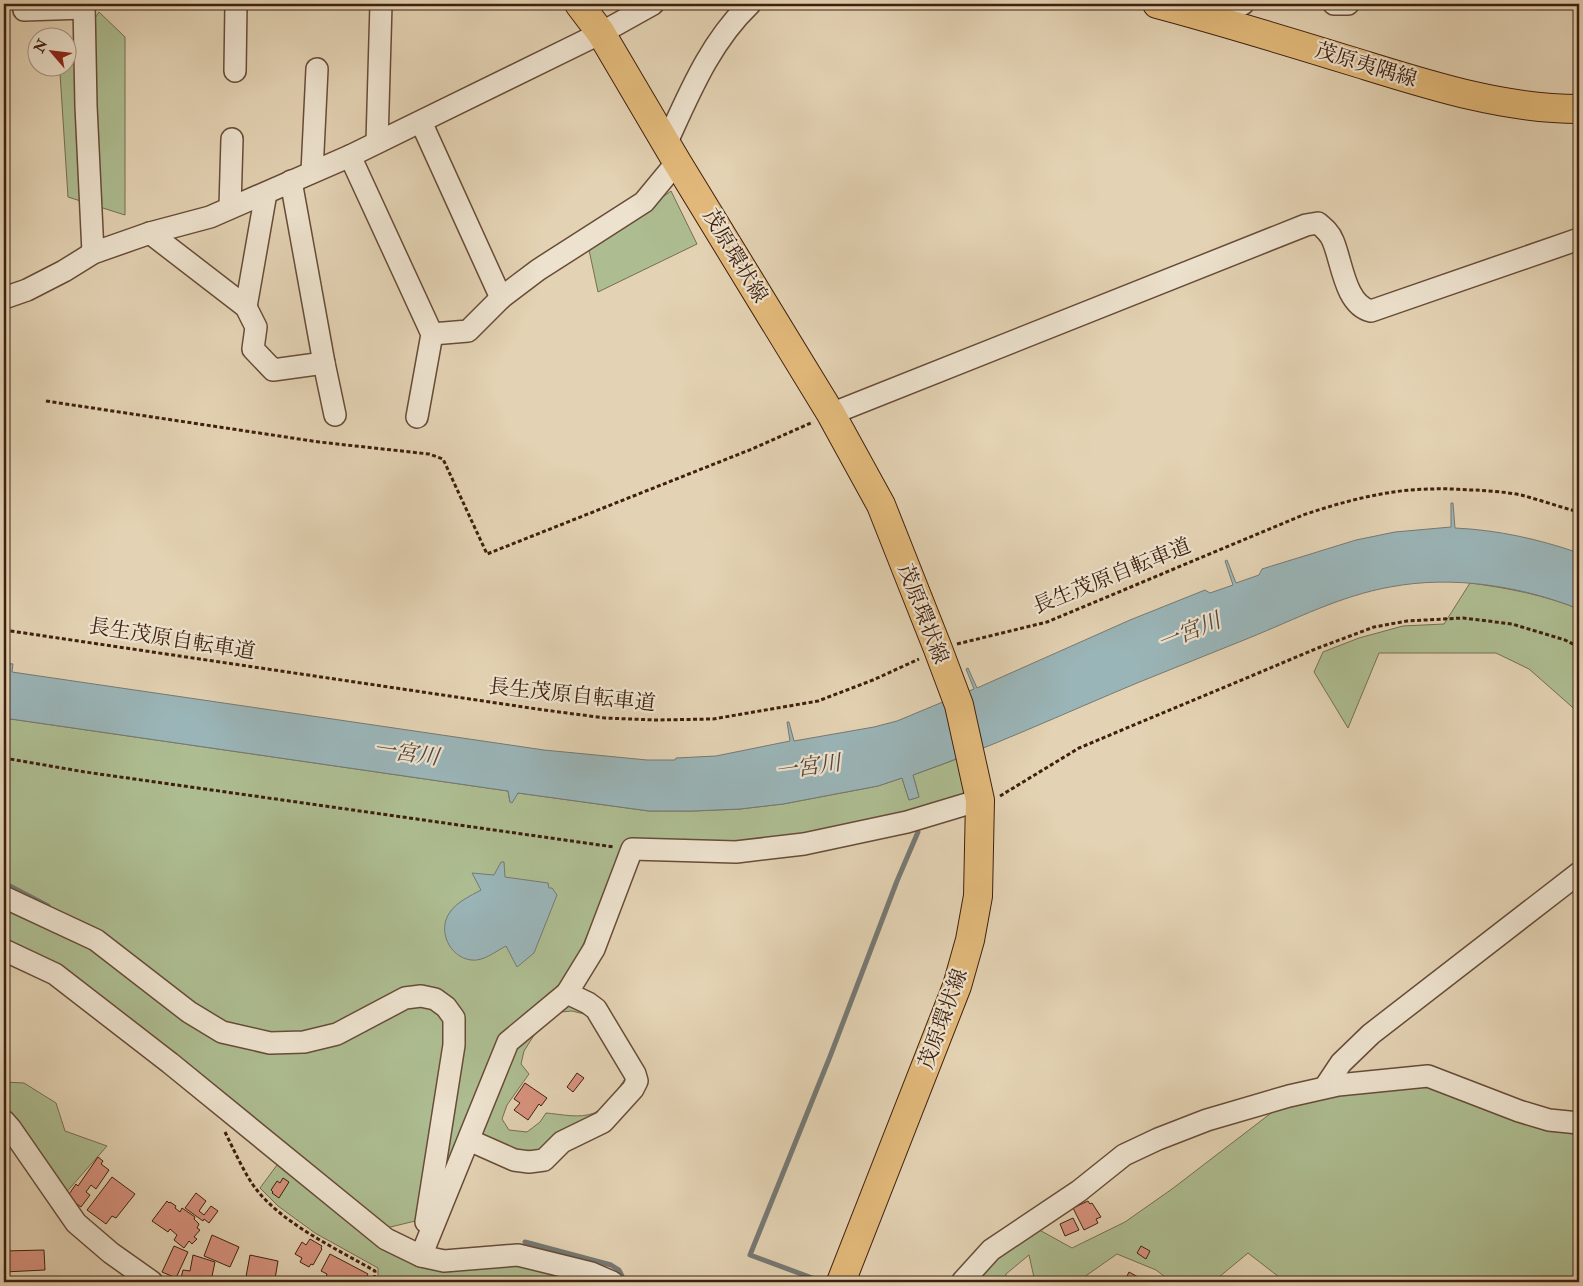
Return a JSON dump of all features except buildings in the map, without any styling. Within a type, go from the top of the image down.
[{"type":"main road","name":"茂原環状線","points":[[579,4],[600,34],[831,414],[880,505],[959,705],[980,800],[978,896],[970,940],[960,977],[845,1280]]},
{"type":"main road","name":"茂原夷隅線","points":[[1157,4],[1211,18],[1448,90],[1525,105],[1579,109]]},
{"type":"street","points":[[235,71],[236,4]]},
{"type":"street","points":[[378,142],[381,4]]},
{"type":"street","points":[[4,298],[27,290],[64,271],[93,253],[210,217],[350,156],[600,34],[653,4]]},
{"type":"street","points":[[432,334],[468,330],[501,298],[538,270],[644,202],[672,153],[693,85],[721,38],[736,18],[750,4]]},
{"type":"street","points":[[1211,18],[1243,4]]},
{"type":"street","points":[[1334,4],[1348,4]]},
{"type":"street","points":[[24,10],[84,6],[86,106],[93,253]]},
{"type":"street","points":[[312,172],[317,69]]},
{"type":"street","points":[[421,122],[501,298]]},
{"type":"street","points":[[230,207],[232,139]]},
{"type":"street","points":[[350,156],[432,334],[417,417]]},
{"type":"street","points":[[291,181],[335,415]]},
{"type":"street","points":[[246,307],[266,192]]},
{"type":"street","points":[[831,414],[1306,225],[1318,223],[1333,239],[1354,301],[1365,310],[1371,311],[1579,238]]},
{"type":"street","points":[[150,234],[246,307],[256,327],[253,349],[273,370],[324,362]]},
{"type":"street","points":[[421,1256],[508,1042],[567,993],[594,949],[632,849],[736,852],[804,844],[907,822],[980,800]]},
{"type":"street","points":[[1325,1087],[1341,1063],[1371,1034],[1579,873]]},
{"type":"street","points":[[4,897],[96,940],[189,1012],[222,1032],[270,1043],[304,1042],[337,1034],[405,998],[421,996],[435,999],[446,1007],[454,1018],[454,1045],[421,1256]]},
{"type":"street","points":[[4,950],[55,974],[170,1063],[386,1239],[421,1256],[444,1261],[518,1255],[591,1274],[612,1282]]},
{"type":"street","points":[[468,1140],[514,1160],[529,1162],[544,1160],[562,1142],[603,1122],[633,1089],[637,1081],[636,1074],[596,1009],[567,993]]},
{"type":"street","points":[[962,1282],[991,1250],[1080,1190],[1124,1155],[1158,1139],[1207,1120],[1325,1087],[1428,1076],[1520,1111],[1549,1120],[1579,1123]]},
{"type":"street","points":[[4,1121],[76,1223],[111,1253],[152,1282]]},
{"type":"path","points":[[46,400],[319,442],[429,454],[443,459],[487,554],[752,449],[831,414]]},
{"type":"path","name":"長生茂原自転車道","points":[[4,630],[605,718],[658,720],[713,719],[818,701],[873,680],[929,655],[938,649],[1047,622],[1303,514],[1351,501],[1411,490],[1434,488],[1521,495],[1579,512]]},
{"type":"path","points":[[980,800],[999,797],[1079,748],[1318,648],[1374,627],[1407,621],[1463,618],[1512,624],[1565,640],[1579,647]]},
{"type":"path","points":[[4,758],[85,772],[632,849]]},
{"type":"path","points":[[222,1107],[220,1123],[255,1189],[276,1210],[314,1237],[375,1271],[374,1282]]},
{"type":"green space","points":[[99,12],[125,37],[125,215],[68,197],[60,78],[78,78],[78,45]]},
{"type":"green space","points":[[671,191],[697,244],[598,292],[589,250]]},
{"type":"green space","points":[[1470,583],[1526,593],[1579,609],[1579,713],[1529,669],[1496,653],[1379,653],[1348,728],[1314,672],[1323,652],[1359,638],[1403,626],[1444,624]]},
{"type":"green space","points":[[4,718],[508,791],[510,802],[518,793],[649,811],[740,809],[783,804],[878,786],[902,778],[909,800],[919,797],[913,775],[957,759],[966,798],[834,831],[623,853],[566,984],[514,1027],[432,1217],[382,1229],[4,944]]},
{"type":"green space","points":[[568,1001],[581,1004],[633,1077],[602,1119],[543,1157],[475,1139],[516,1044]],"holes":[[[572,1011],[588,1015],[626,1077],[620,1087],[608,1102],[594,1113],[576,1116],[546,1113],[540,1122],[527,1132],[509,1130],[502,1119],[507,1105],[529,1074],[521,1064],[524,1051],[536,1032],[561,1012]]]},
{"type":"green space","points":[[4,1082],[24,1083],[56,1103],[65,1131],[107,1146],[63,1196],[4,1117]]},
{"type":"green space","points":[[1421,1083],[1579,1128],[1579,1282],[1279,1282],[1279,1277],[1248,1253],[1213,1282],[1172,1282],[1156,1270],[1117,1254],[1077,1282],[1035,1282],[1029,1255],[1006,1274],[1004,1282],[968,1282],[1034,1227],[1072,1248],[1125,1222],[1172,1189],[1279,1107],[1331,1091]]},
{"type":"green space","points":[[280,1161],[401,1257],[521,1260],[601,1282],[378,1282],[378,1268],[315,1233],[278,1206],[260,1188]]},
{"type":"water","name":"一宮川","points":[[1451,503],[1453,503],[1455,528],[1518,536],[1579,553],[1579,609],[1534,594],[1486,585],[1462,583],[1414,584],[1390,587],[1353,596],[913,775],[919,797],[909,800],[902,778],[878,786],[783,804],[740,809],[649,811],[518,793],[512,803],[510,802],[508,791],[4,718],[4,663],[13,664],[12,672],[544,750],[647,760],[675,760],[676,758],[716,756],[790,741],[787,722],[789,722],[794,741],[874,727],[897,721],[974,689],[966,669],[968,668],[977,688],[1130,620],[1205,590],[1210,593],[1233,585],[1225,561],[1227,560],[1236,583],[1259,575],[1262,569],[1356,540],[1395,532],[1451,527]]},
{"type":"water","points":[[501,862],[504,862],[505,877],[548,883],[549,888],[552,888],[557,895],[534,953],[517,967],[506,946],[485,958],[471,960],[463,958],[451,948],[445,934],[446,919],[453,908],[481,890],[472,873],[494,875]]},
{"type":"waterway","points":[[823,1282],[750,1255],[918,832]]},
{"type":"waterway","points":[[4,883],[48,906]]},
{"type":"waterway","points":[[525,1242],[611,1265],[619,1270],[625,1282]]}]
